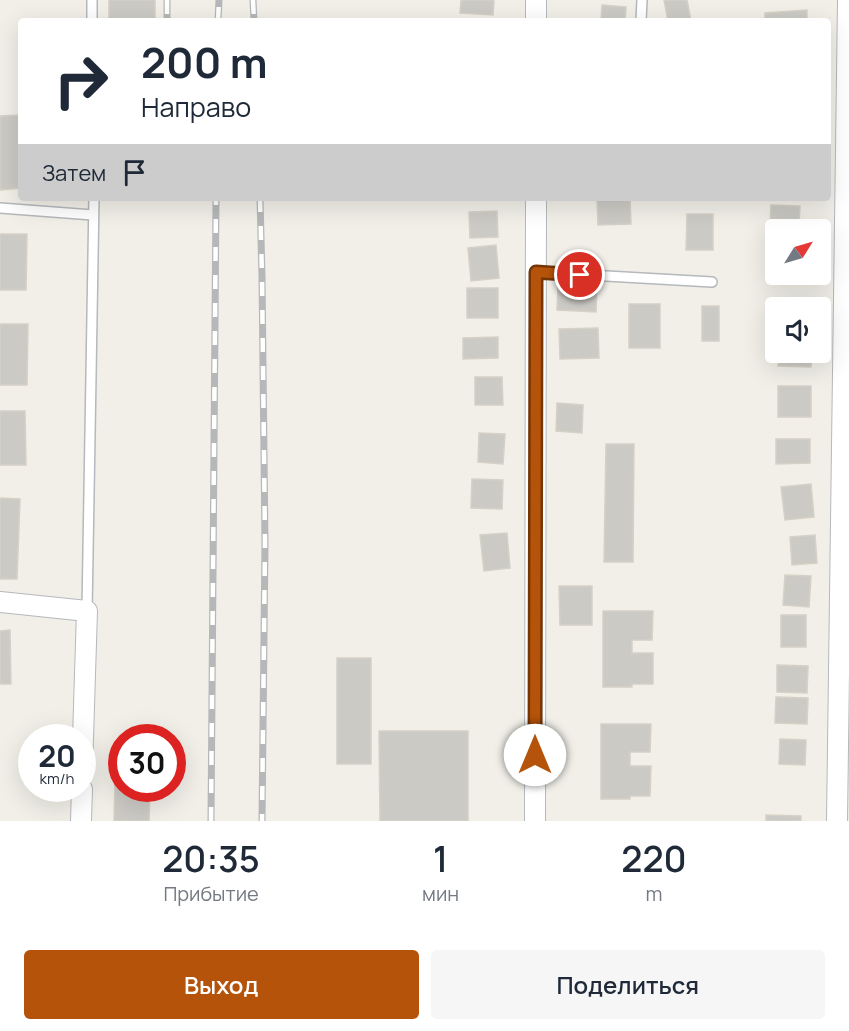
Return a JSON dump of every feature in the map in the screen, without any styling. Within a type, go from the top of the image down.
[{"type":"street","points":[[536,0],[536,18]]},
{"type":"street","points":[[837,821],[848,0]]},
{"type":"street","points":[[535,821],[536,201]]},
{"type":"street","points":[[0,602],[87,611],[83,724]]},
{"type":"street","points":[[81,821],[82,802]]},
{"type":"lane","points":[[92,0],[92,18]]},
{"type":"lane","points":[[641,18],[642,0]]},
{"type":"lane","points":[[87,611],[94,201]]},
{"type":"lane","points":[[0,208],[93,215]]},
{"type":"lane","points":[[536,272],[712,282]]},
{"type":"building","points":[[109,0],[155,0],[155,18],[109,18]]},
{"type":"building","points":[[461,0],[494,0],[493,15],[460,13]]},
{"type":"building","points":[[664,0],[687,0],[690,18],[667,18]]},
{"type":"building","points":[[602,5],[626,7],[625,18],[601,18]]},
{"type":"building","points":[[807,10],[807,18],[765,18],[765,13]]},
{"type":"building","points":[[18,115],[18,188],[0,190],[0,116]]},
{"type":"building","points":[[597,201],[630,201],[631,224],[598,225]]},
{"type":"building","points":[[771,205],[800,206],[799,219],[770,219]]},
{"type":"building","points":[[497,211],[498,237],[470,238],[469,212]]},
{"type":"building","points":[[687,214],[713,214],[713,250],[686,250]]},
{"type":"building","points":[[0,234],[27,234],[26,290],[0,290]]},
{"type":"building","points":[[496,245],[499,278],[471,281],[468,248]]},
{"type":"building","points":[[558,284],[597,286],[596,312],[557,310]]},
{"type":"building","points":[[467,288],[498,288],[498,318],[467,318]]},
{"type":"building","points":[[629,304],[660,304],[660,348],[629,348]]},
{"type":"building","points":[[702,306],[719,306],[719,341],[702,341]]},
{"type":"building","points":[[0,324],[28,324],[27,385],[0,385]]},
{"type":"building","points":[[598,328],[599,358],[560,359],[559,329]]},
{"type":"building","points":[[498,337],[498,358],[463,359],[463,338]]},
{"type":"building","points":[[778,363],[811,363],[811,367],[778,366]]},
{"type":"building","points":[[475,377],[502,377],[503,405],[475,405]]},
{"type":"building","points":[[778,386],[811,386],[811,417],[778,417]]},
{"type":"building","points":[[557,403],[583,405],[582,433],[556,431]]},
{"type":"building","points":[[0,411],[25,411],[26,465],[0,465]]},
{"type":"building","points":[[479,433],[505,434],[503,464],[478,462]]},
{"type":"building","points":[[776,439],[810,439],[810,463],[776,464]]},
{"type":"building","points":[[606,444],[634,444],[633,562],[604,562]]},
{"type":"building","points":[[472,479],[503,480],[502,509],[471,508]]},
{"type":"building","points":[[811,484],[814,517],[785,520],[781,487]]},
{"type":"building","points":[[0,498],[20,499],[17,579],[0,579]]},
{"type":"building","points":[[507,533],[510,568],[484,571],[480,535]]},
{"type":"building","points":[[815,535],[817,563],[792,565],[790,537]]},
{"type":"building","points":[[785,575],[811,576],[809,607],[783,605]]},
{"type":"building","points":[[559,586],[592,586],[592,625],[560,625]]},
{"type":"building","points":[[603,611],[653,611],[652,640],[632,640],[632,653],[653,653],[653,684],[603,687]]},
{"type":"building","points":[[781,615],[806,615],[806,647],[781,647]]},
{"type":"building","points":[[10,630],[11,684],[0,684],[0,631]]},
{"type":"building","points":[[337,658],[371,658],[371,764],[337,764]]},
{"type":"building","points":[[777,665],[808,666],[807,693],[777,692]]},
{"type":"building","points":[[776,697],[808,698],[807,724],[775,723]]},
{"type":"building","points":[[601,724],[651,724],[650,752],[630,752],[630,766],[651,766],[650,796],[601,799]]},
{"type":"building","points":[[379,731],[468,731],[468,821],[380,821]]},
{"type":"building","points":[[780,739],[806,740],[805,765],[779,764]]},
{"type":"building","points":[[115,802],[150,802],[149,821],[114,821]]},
{"type":"building","points":[[766,815],[801,816],[801,821],[766,821]]},
{"type":"railway","points":[[167,0],[167,18]]},
{"type":"railway","points":[[218,18],[219,0]]},
{"type":"railway","points":[[253,0],[254,18]]},
{"type":"railway","points":[[211,821],[216,201]]},
{"type":"railway","points":[[260,201],[265,543],[262,821]]},
{"type":"route","points":[[535,755],[536,272],[580,275]]}]
